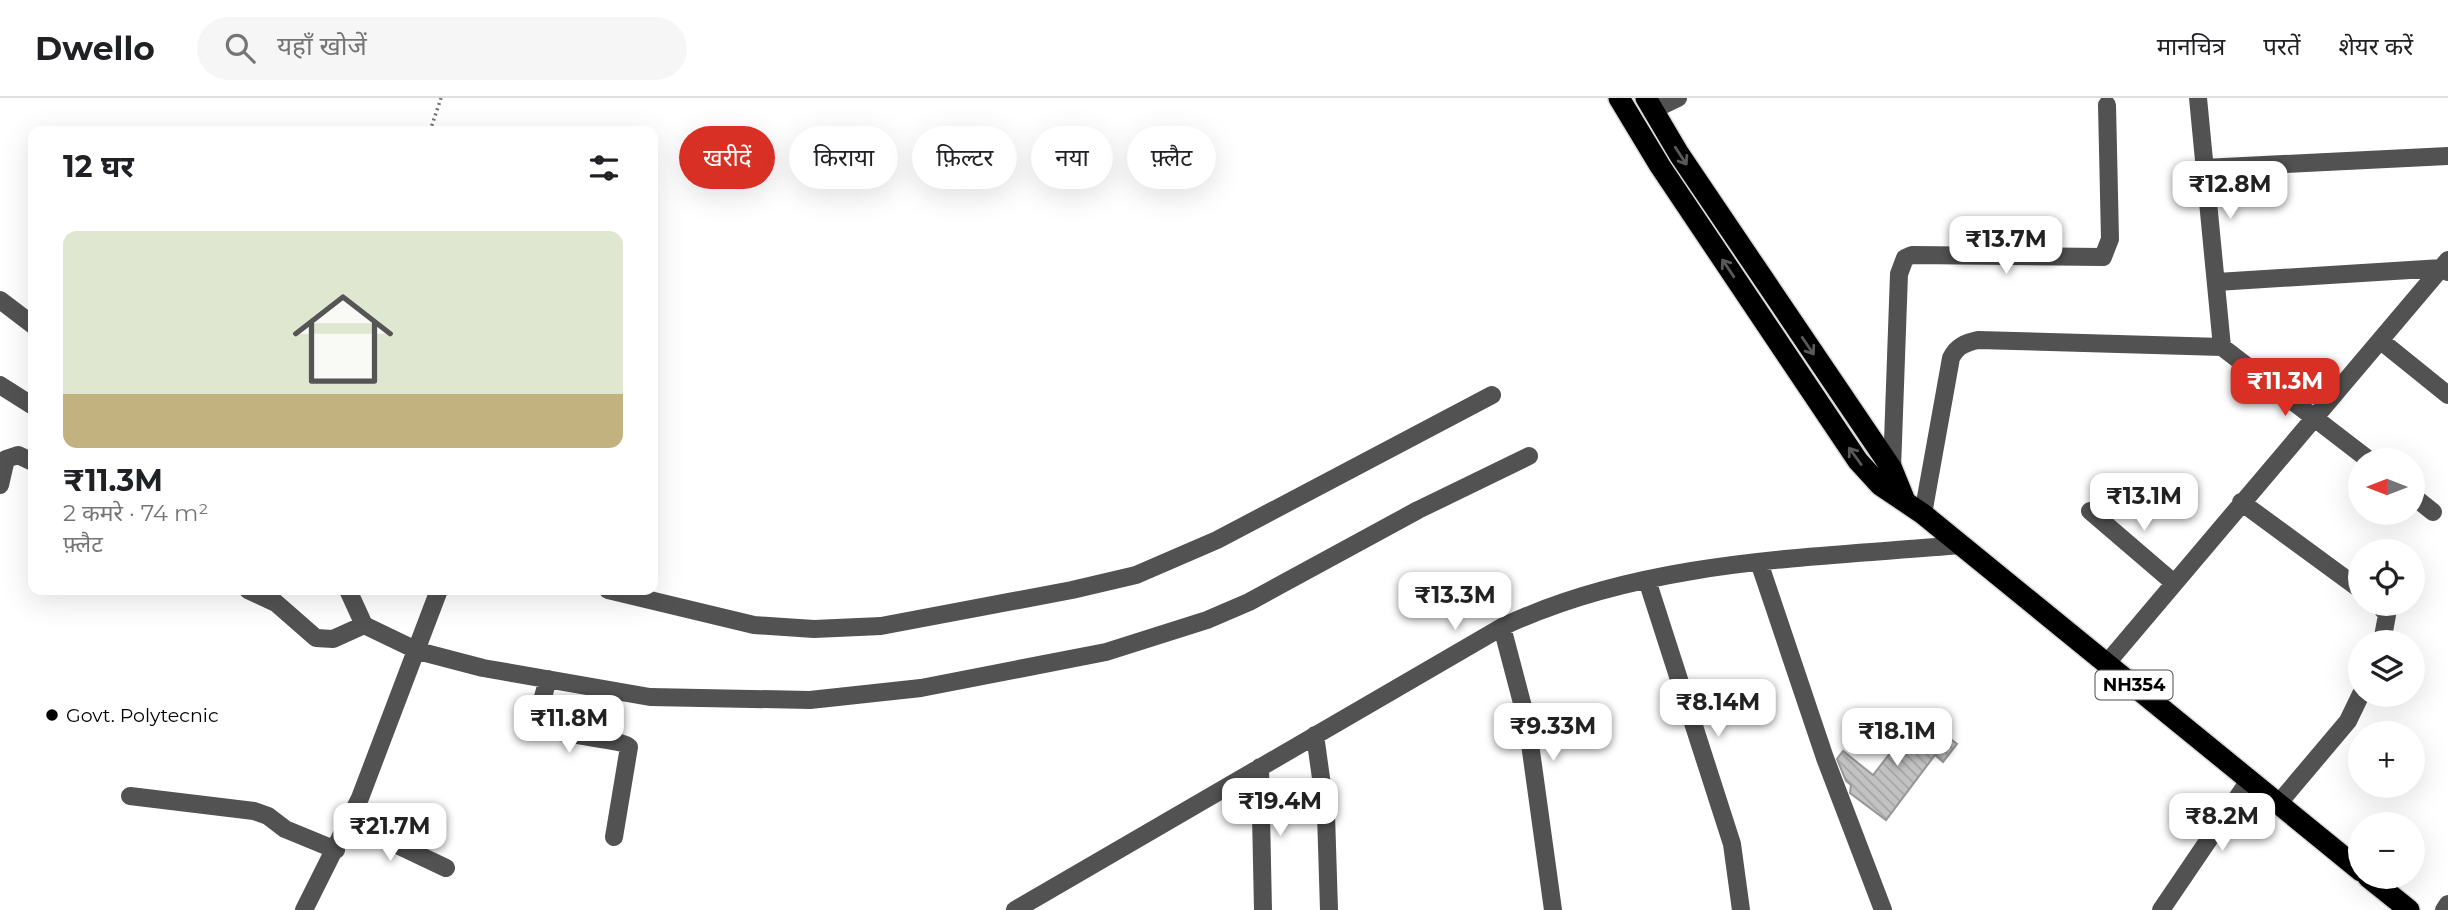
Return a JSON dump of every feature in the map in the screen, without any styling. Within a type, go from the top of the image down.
[{"type":"highway","name":"NH354","points":[[1619,98],[1660,166],[1858,461],[1880,485],[1961,545],[2348,861]]},
{"type":"highway","name":"NH354","points":[[1650,104],[1701,187],[1892,469],[1914,508]]},
{"type":"highway","points":[[2383,889],[2409,910]]},
{"type":"street","points":[[1650,104],[1678,98]]},
{"type":"street","points":[[2197,98],[2222,347]]},
{"type":"street","points":[[1892,469],[1899,274],[1905,258],[2103,257],[2110,239],[2107,105]]},
{"type":"street","points":[[2204,168],[2448,156]]},
{"type":"street","points":[[2217,282],[2446,267]]},
{"type":"street","points":[[2107,663],[2241,502],[2446,267]]},
{"type":"street","points":[[0,300],[28,320]]},
{"type":"street","points":[[1914,508],[1951,358],[1955,350],[1965,343],[1978,340],[2222,347],[2354,448]]},
{"type":"street","points":[[2381,341],[2448,395]]},
{"type":"street","points":[[0,385],[28,403]]},
{"type":"street","points":[[629,595],[754,625],[814,629],[881,626],[1072,590],[1136,575],[1206,545],[1492,395]]},
{"type":"street","points":[[0,485],[6,459],[18,455],[28,460]]},
{"type":"street","points":[[353,595],[364,625],[448,661],[650,697],[810,700],[933,686],[1107,652],[1207,620],[1249,602],[1418,510],[1529,456]]},
{"type":"street","points":[[2241,502],[2348,580]]},
{"type":"street","points":[[2426,506],[2433,512]]},
{"type":"street","points":[[2090,511],[2174,583]]},
{"type":"street","points":[[1015,910],[1502,627],[1544,607],[1647,580],[1759,562],[1961,545]]},
{"type":"street","points":[[1759,562],[1825,758],[1883,910]]},
{"type":"street","points":[[1647,580],[1732,844],[1741,910]]},
{"type":"street","points":[[259,595],[276,603],[316,638],[333,639],[364,625]]},
{"type":"street","points":[[304,910],[349,822],[437,595]]},
{"type":"street","points":[[1502,627],[1527,722],[1553,910]]},
{"type":"street","points":[[548,680],[538,715],[541,727],[582,738],[622,741],[629,747],[614,837]]},
{"type":"street","points":[[2278,804],[2348,721],[2355,707]]},
{"type":"street","points":[[1315,735],[1326,814],[1329,910]]},
{"type":"street","points":[[1259,767],[1263,910]]},
{"type":"street","points":[[2161,910],[2250,779]]},
{"type":"street","points":[[130,796],[254,811],[268,816],[285,829],[336,850]]},
{"type":"street","points":[[349,822],[446,868]]},
{"type":"street","points":[[2444,910],[2448,904]]},
{"type":"path","points":[[432,126],[441,98]]},
{"type":"building","points":[[1920,715],[1957,744],[1943,762],[1935,755],[1886,820],[1850,793],[1851,785],[1846,781],[1837,759],[1843,751],[1873,775]]},
{"type":"place","name":"Govt. Polytecnic","points":[[52,715]]}]
